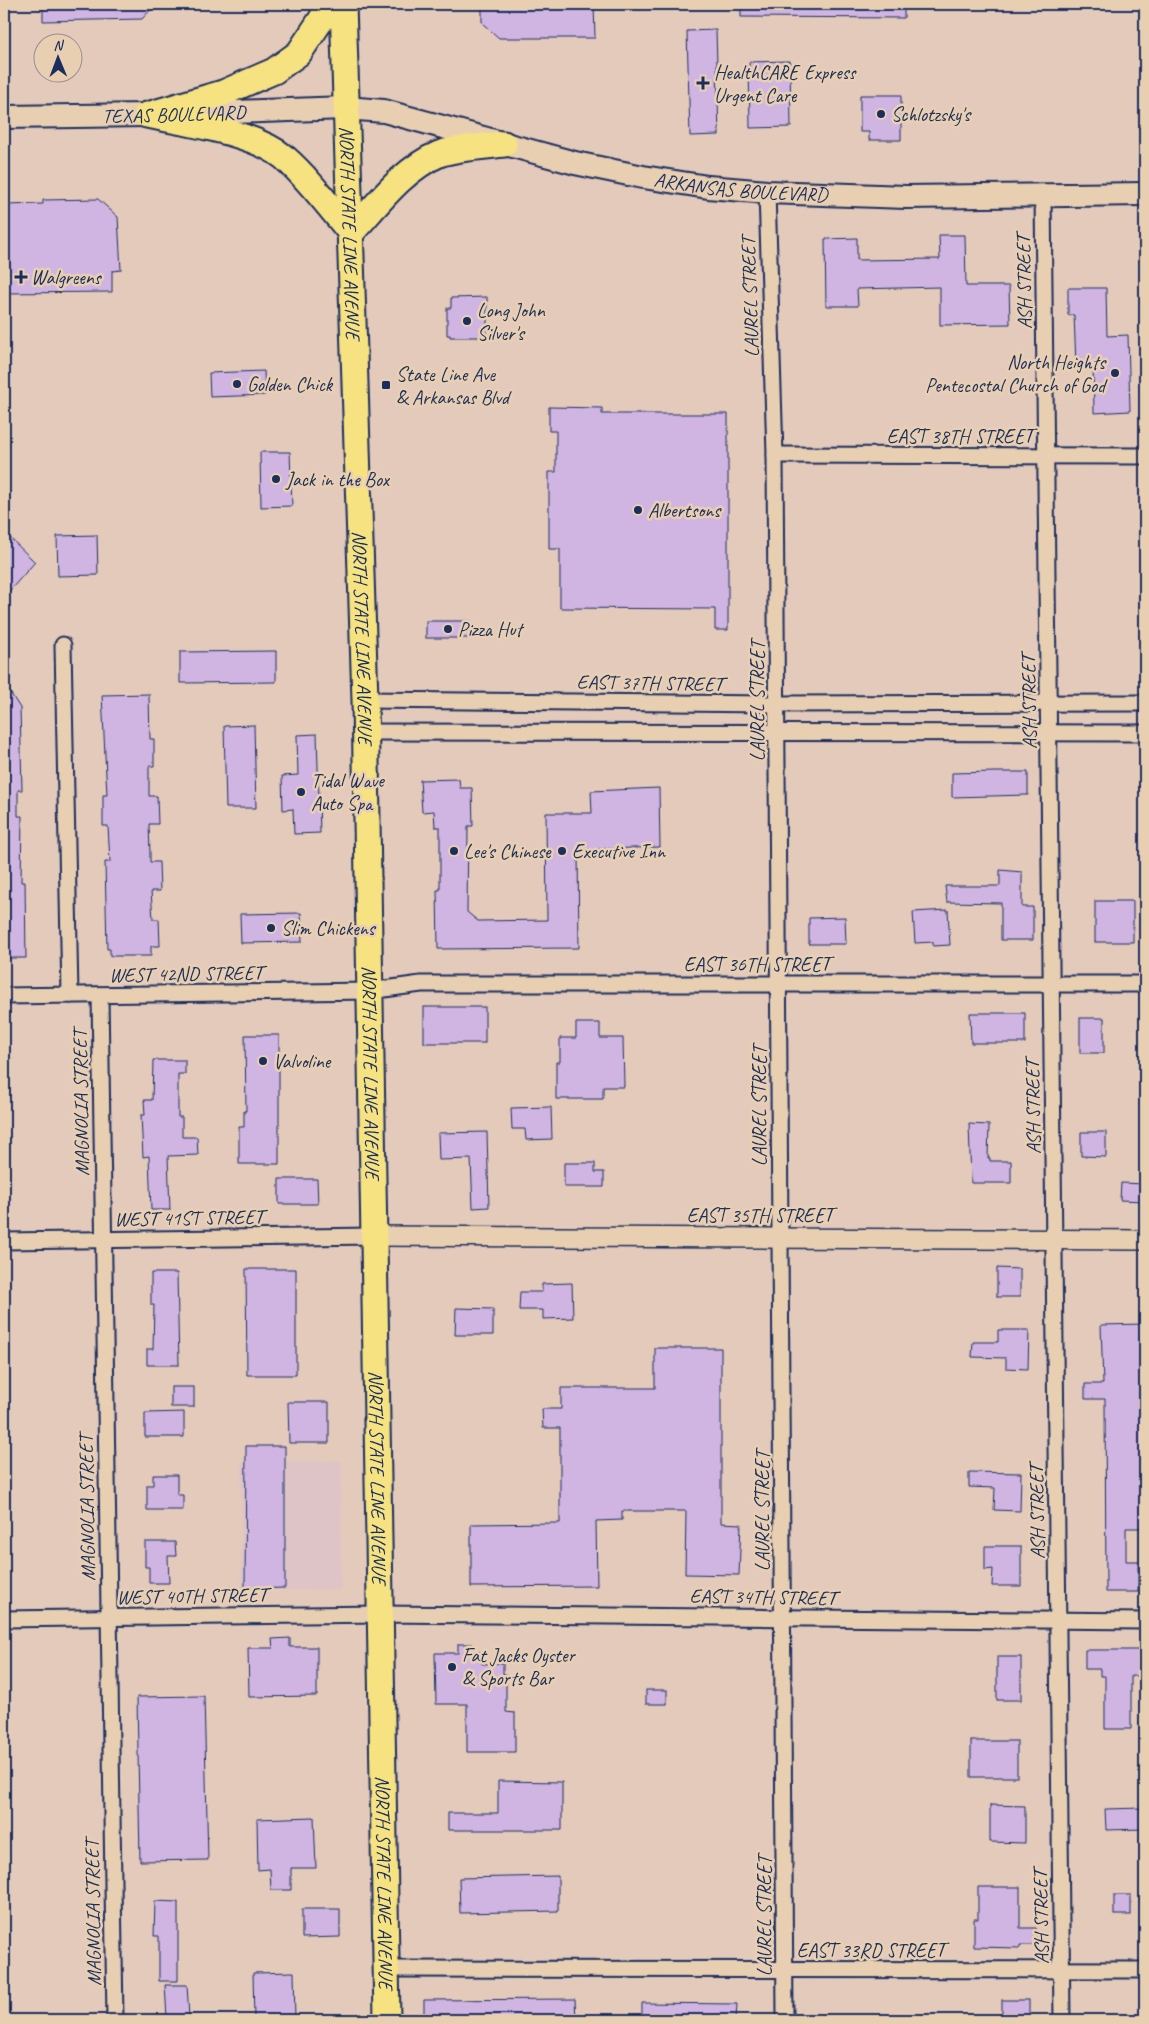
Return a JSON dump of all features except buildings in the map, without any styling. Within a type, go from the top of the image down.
[{"type":"main road","points":[[147,115],[223,93],[274,71],[299,53],[323,17],[326,4]]},
{"type":"main road","name":"NORTH STATE LINE AVENUE","points":[[343,4],[365,700],[387,2020]]},
{"type":"main road","name":"TEXAS BOULEVARD","points":[[4,118],[345,108]]},
{"type":"main road","name":"ARKANSAS BOULEVARD","points":[[345,108],[384,110],[575,163],[643,177],[708,187],[767,192],[906,197],[1145,194]]},
{"type":"main road","points":[[147,115],[222,130],[252,139],[284,156],[307,179],[351,234],[389,191],[416,166],[441,153],[504,144]]},
{"type":"street","name":"LAUREL STREET","points":[[767,192],[775,455],[785,2020]]},
{"type":"street","name":"ASH STREET","points":[[1043,194],[1062,2020]]},
{"type":"street","name":"EAST 38TH STREET","points":[[775,455],[1145,456]]},
{"type":"street","points":[[63,645],[70,995]]},
{"type":"street","name":"EAST 37TH STREET","points":[[365,700],[777,704],[1145,703]]},
{"type":"street","points":[[365,732],[1145,733]]},
{"type":"street","name":"EAST 36TH STREET","points":[[370,991],[421,984],[1145,984]]},
{"type":"street","name":"WEST 42ND STREET","points":[[4,996],[370,991]]},
{"type":"street","name":"MAGNOLIA STREET","points":[[100,995],[115,2020]]},
{"type":"street","name":"EAST 35TH STREET","points":[[374,1236],[1145,1240]]},
{"type":"street","name":"WEST 41ST STREET","points":[[4,1241],[374,1236]]},
{"type":"street","name":"WEST 40TH STREET","points":[[4,1618],[380,1614]]},
{"type":"street","name":"EAST 34TH STREET","points":[[380,1614],[1145,1621]]},
{"type":"street","name":"EAST 33RD STREET","points":[[386,1969],[1145,1970]]},
{"type":"shaded area","points":[[341,1461],[341,1590],[241,1590],[241,1463]]},
{"type":"place","name":"HealthCARE Express Urgent Care","points":[[703,83]]},
{"type":"place","name":"Schlotzsky's","points":[[881,114]]},
{"type":"place","name":"Walgreens","points":[[21,277]]},
{"type":"place","name":"Long John Silver's","points":[[467,321]]},
{"type":"place","name":"North Heights Pentecostal Church of God","points":[[1115,373]]},
{"type":"place","name":"Golden Chick","points":[[237,384]]},
{"type":"place","name":"State Line Ave & Arkansas Blvd","points":[[386,385]]},
{"type":"place","name":"Jack in the Box","points":[[276,479]]},
{"type":"place","name":"Albertsons","points":[[638,510]]},
{"type":"place","name":"Pizza Hut","points":[[448,629]]},
{"type":"place","name":"Tidal Wave Auto Spa","points":[[301,792]]},
{"type":"place","name":"Lee's Chinese","points":[[454,851]]},
{"type":"place","name":"Executive Inn","points":[[562,851]]},
{"type":"place","name":"Slim Chickens","points":[[271,928]]},
{"type":"place","name":"Valvoline","points":[[263,1061]]},
{"type":"place","name":"Fat Jacks Oyster & Sports Bar","points":[[452,1667]]}]
